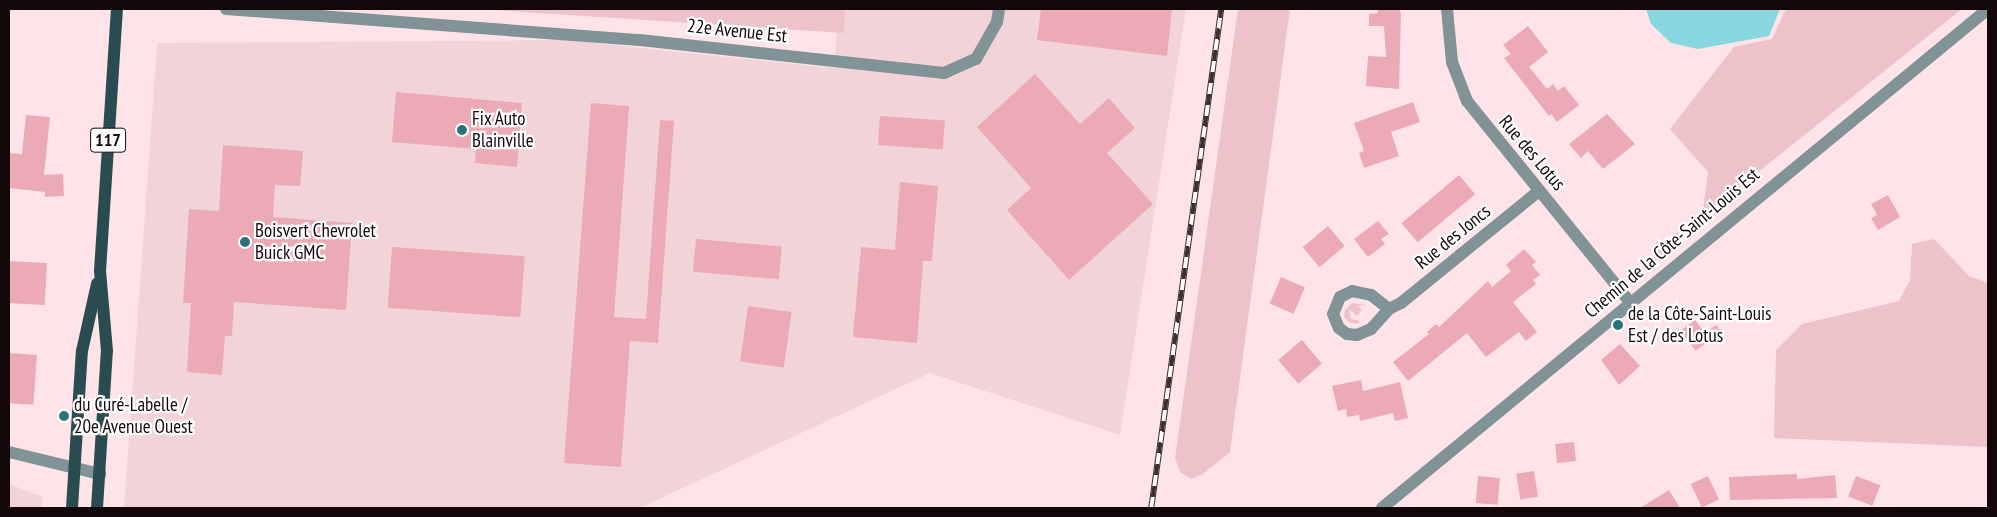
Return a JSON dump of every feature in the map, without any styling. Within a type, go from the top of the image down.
[{"type":"main road","name":"117","points":[[97,508],[107,351],[100,271],[117,9]]},
{"type":"main road","name":"117","points":[[72,508],[82,351],[100,271]]},
{"type":"street","name":"22e Avenue Est","points":[[226,9],[640,40],[944,73],[976,59],[997,22],[998,9]]},
{"type":"street","name":"Rue des Lotus","points":[[1447,9],[1452,62],[1467,101],[1630,302]]},
{"type":"street","name":"Chemin de la Côte-Saint-Louis Est","points":[[1382,508],[1988,9]]},
{"type":"street","name":"Rue des Joncs","points":[[1389,309],[1401,303],[1539,191]]},
{"type":"street","points":[[9,452],[100,474]]},
{"type":"shaded area","points":[[478,9],[845,9],[844,33]]},
{"type":"shaded area","points":[[839,9],[1186,9],[1120,435],[930,373],[640,508],[124,508],[157,43],[565,40],[834,68]]},
{"type":"shaded area","points":[[1238,9],[1290,9],[1230,452],[1203,474],[1191,479],[1180,472],[1175,458]]},
{"type":"shaded area","points":[[1786,9],[1962,9],[1702,217],[1708,172],[1670,129],[1734,47],[1772,39]]},
{"type":"shaded area","points":[[1678,232],[1683,239],[1651,265],[1659,245]]},
{"type":"shaded area","points":[[1934,239],[1969,276],[1988,283],[1988,447],[1774,438],[1776,350],[1802,324],[1899,301],[1910,280],[1912,244]]},
{"type":"shaded area","points":[[1352,303],[1367,305],[1358,306],[1362,310],[1357,316],[1349,309],[1351,319],[1360,321],[1357,324],[1349,322],[1344,317],[1345,310]]},
{"type":"shaded area","points":[[9,484],[43,497],[42,508],[9,508]]},
{"type":"water","points":[[1646,9],[1780,9],[1769,36],[1698,49],[1671,43],[1651,24]]},
{"type":"building","points":[[1041,9],[1172,9],[1167,56],[1037,40]]},
{"type":"building","points":[[1378,9],[1399,9],[1401,14],[1399,89],[1366,86],[1368,56],[1386,57],[1384,26],[1369,26],[1369,14],[1378,13]]},
{"type":"building","points":[[1528,26],[1548,52],[1529,67],[1547,89],[1553,84],[1558,91],[1564,86],[1579,105],[1557,122],[1551,114],[1549,116],[1504,58],[1511,54],[1503,45]]},
{"type":"building","points":[[1035,74],[1080,124],[1109,98],[1135,128],[1107,153],[1153,204],[1069,280],[1007,210],[1031,188],[977,127]]},
{"type":"building","points":[[396,92],[522,103],[517,167],[475,163],[476,149],[392,142]]},
{"type":"building","points":[[1413,102],[1420,122],[1391,132],[1399,156],[1364,168],[1359,153],[1364,151],[1354,123]]},
{"type":"building","points":[[591,103],[629,106],[614,317],[646,319],[660,120],[674,121],[658,343],[630,341],[621,467],[564,463]]},
{"type":"building","points":[[1607,114],[1635,144],[1603,169],[1588,151],[1581,158],[1569,144]]},
{"type":"building","points":[[26,115],[50,117],[44,175],[63,174],[64,196],[45,197],[45,192],[9,188],[9,153],[22,154]]},
{"type":"building","points":[[880,116],[945,121],[943,149],[878,145]]},
{"type":"building","points":[[223,145],[303,151],[300,186],[275,185],[273,217],[352,223],[346,310],[234,302],[232,336],[225,336],[222,375],[187,372],[191,303],[183,303],[189,209],[219,211]]},
{"type":"building","points":[[1459,175],[1475,194],[1418,242],[1402,223]]},
{"type":"building","points":[[900,182],[938,186],[932,261],[923,261],[917,343],[853,337],[861,247],[895,250]]},
{"type":"building","points":[[1888,195],[1900,217],[1878,230],[1871,218],[1877,215],[1871,204]]},
{"type":"building","points":[[1378,221],[1389,234],[1381,239],[1385,244],[1368,257],[1354,239]]},
{"type":"building","points":[[1328,226],[1345,246],[1319,267],[1303,247]]},
{"type":"building","points":[[696,239],[782,246],[779,279],[693,272]]},
{"type":"building","points":[[392,247],[525,256],[520,317],[388,308]]},
{"type":"building","points":[[1524,249],[1536,262],[1532,265],[1540,275],[1533,280],[1536,284],[1513,302],[1537,332],[1526,341],[1519,332],[1486,357],[1467,333],[1408,381],[1393,362],[1429,334],[1427,332],[1436,324],[1439,327],[1488,281],[1492,287],[1511,271],[1506,265]]},
{"type":"building","points":[[9,261],[47,263],[45,305],[9,303]]},
{"type":"building","points":[[1281,277],[1305,287],[1294,314],[1270,304]]},
{"type":"building","points":[[748,306],[792,312],[784,368],[740,361]]},
{"type":"building","points":[[1695,320],[1710,340],[1696,351],[1681,331]]},
{"type":"building","points":[[1716,325],[1724,336],[1713,345],[1705,333]]},
{"type":"building","points":[[1302,340],[1322,364],[1298,384],[1278,360]]},
{"type":"building","points":[[1620,344],[1640,366],[1619,385],[1601,360]]},
{"type":"building","points":[[9,353],[37,355],[33,405],[9,403]]},
{"type":"building","points":[[1361,380],[1363,391],[1400,382],[1408,418],[1395,421],[1393,413],[1360,421],[1359,415],[1347,417],[1346,409],[1338,411],[1332,386]]},
{"type":"building","points":[[1574,442],[1576,461],[1557,463],[1555,444]]},
{"type":"building","points":[[1534,471],[1538,497],[1520,499],[1516,474]]},
{"type":"building","points":[[1797,474],[1797,479],[1835,475],[1837,498],[1730,500],[1729,477]]},
{"type":"building","points":[[1478,476],[1500,478],[1498,505],[1476,503]]},
{"type":"building","points":[[1708,476],[1719,500],[1702,508],[1691,484]]},
{"type":"building","points":[[1856,476],[1880,485],[1872,506],[1848,497]]},
{"type":"building","points":[[1669,490],[1680,508],[1640,508]]},
{"type":"railway","points":[[1151,508],[1221,9]]},
{"type":"place","name":"Fix Auto Blainville","points":[[462,130]]},
{"type":"place","name":"Boisvert Chevrolet Buick GMC","points":[[245,242]]},
{"type":"place","name":"de la Côte-Saint-Louis Est / des Lotus","points":[[1618,325]]},
{"type":"place","name":"du Curé-Labelle / 20e Avenue Ouest","points":[[64,416]]}]
